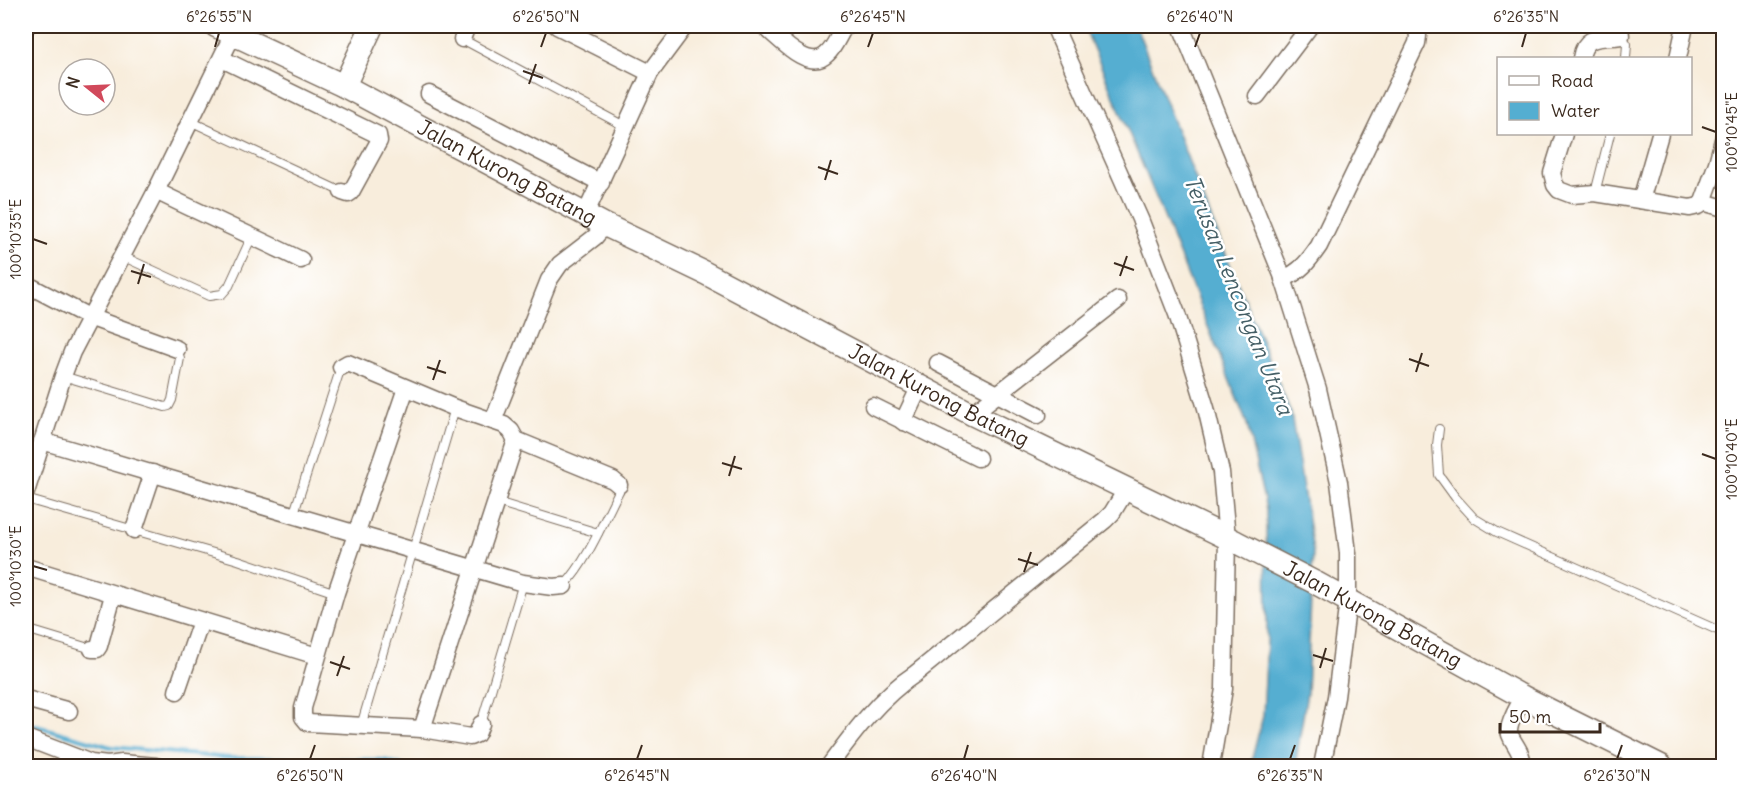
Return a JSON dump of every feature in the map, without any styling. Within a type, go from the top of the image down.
[{"type":"street","points":[[344,86],[372,26]]},
{"type":"street","points":[[557,26],[650,73]]},
{"type":"street","points":[[494,422],[549,280],[560,264],[595,237],[595,220],[601,183],[650,73],[686,26]]},
{"type":"street","points":[[764,26],[802,58],[812,60],[827,55],[845,26]]},
{"type":"street","points":[[1054,26],[1140,219],[1177,314],[1206,408],[1221,472],[1232,540],[1224,689],[1211,766]]},
{"type":"street","points":[[1180,26],[1248,189],[1282,279],[1318,389],[1339,482],[1348,553],[1348,600],[1336,697],[1322,766]]},
{"type":"street","points":[[1257,96],[1310,26]]},
{"type":"street","points":[[1282,279],[1306,265],[1319,246],[1417,43],[1416,26]]},
{"type":"street","points":[[1678,57],[1685,26]]},
{"type":"street","points":[[26,492],[63,376],[89,317],[156,191],[222,59],[225,30]]},
{"type":"street","name":"Jalan Kurong Batang","points":[[225,30],[344,86],[595,220],[705,273],[972,414],[1316,583],[1636,761],[1661,766]]},
{"type":"street","points":[[1581,57],[1586,43],[1621,31]]},
{"type":"street","points":[[222,59],[378,135],[379,141],[351,192],[348,194],[342,192]]},
{"type":"street","points":[[429,94],[601,183]]},
{"type":"street","points":[[1564,135],[1552,173],[1559,190],[1572,195],[1596,193],[1690,208],[1699,206],[1703,202],[1720,164],[1724,136]]},
{"type":"street","points":[[1641,200],[1659,135]]},
{"type":"street","points":[[156,191],[301,260]]},
{"type":"street","points":[[1703,202],[1724,208]]},
{"type":"street","points":[[26,284],[89,317],[177,348]]},
{"type":"street","points":[[972,414],[1118,300]]},
{"type":"street","points":[[341,367],[348,363],[455,408],[504,425],[516,440],[613,480],[619,485]]},
{"type":"street","points":[[938,363],[1038,415]]},
{"type":"street","points":[[903,422],[920,386]]},
{"type":"street","points":[[406,388],[336,593],[303,708],[303,717],[309,723],[422,729],[470,737],[477,734],[481,724]]},
{"type":"street","points":[[873,406],[978,458]]},
{"type":"street","points":[[422,729],[516,440]]},
{"type":"street","points":[[42,441],[415,550],[523,584],[553,588],[564,586]]},
{"type":"street","points":[[134,530],[153,473]]},
{"type":"street","points":[[829,766],[868,717],[903,682],[1105,520],[1126,490]]},
{"type":"street","points":[[26,567],[317,656]]},
{"type":"street","points":[[92,649],[97,649],[99,646],[113,595]]},
{"type":"street","points":[[177,691],[201,621]]},
{"type":"street","points":[[1523,697],[1509,730],[1521,751],[1523,766]]},
{"type":"street","points":[[26,699],[69,711]]},
{"type":"street","points":[[26,738],[91,763],[156,766]]},
{"type":"lane","points":[[1621,31],[1627,44],[1626,57]]},
{"type":"lane","points":[[464,32],[626,127]]},
{"type":"lane","points":[[190,121],[342,192]]},
{"type":"lane","points":[[1596,193],[1610,135]]},
{"type":"lane","points":[[122,256],[209,296],[222,294],[229,286],[252,236]]},
{"type":"lane","points":[[63,376],[165,407],[169,406],[172,400],[180,358],[177,348]]},
{"type":"lane","points":[[293,516],[341,367]]},
{"type":"lane","points":[[361,726],[415,550],[455,408]]},
{"type":"lane","points":[[1439,429],[1437,445],[1439,475],[1474,518],[1497,532],[1724,633]]},
{"type":"lane","points":[[564,586],[598,533],[619,491],[619,485]]},
{"type":"lane","points":[[26,499],[336,593]]},
{"type":"lane","points":[[496,502],[598,533]]},
{"type":"lane","points":[[481,724],[523,584]]},
{"type":"lane","points":[[26,629],[92,649]]},
{"type":"water","name":"Terusan Lencongan Utara","points":[[1084,26],[1136,26],[1291,413],[1313,551],[1307,693],[1295,766],[1250,766],[1263,716],[1267,640],[1266,509],[1247,424]]},
{"type":"waterway","points":[[26,723],[111,747],[229,758],[384,760],[404,766]]}]
